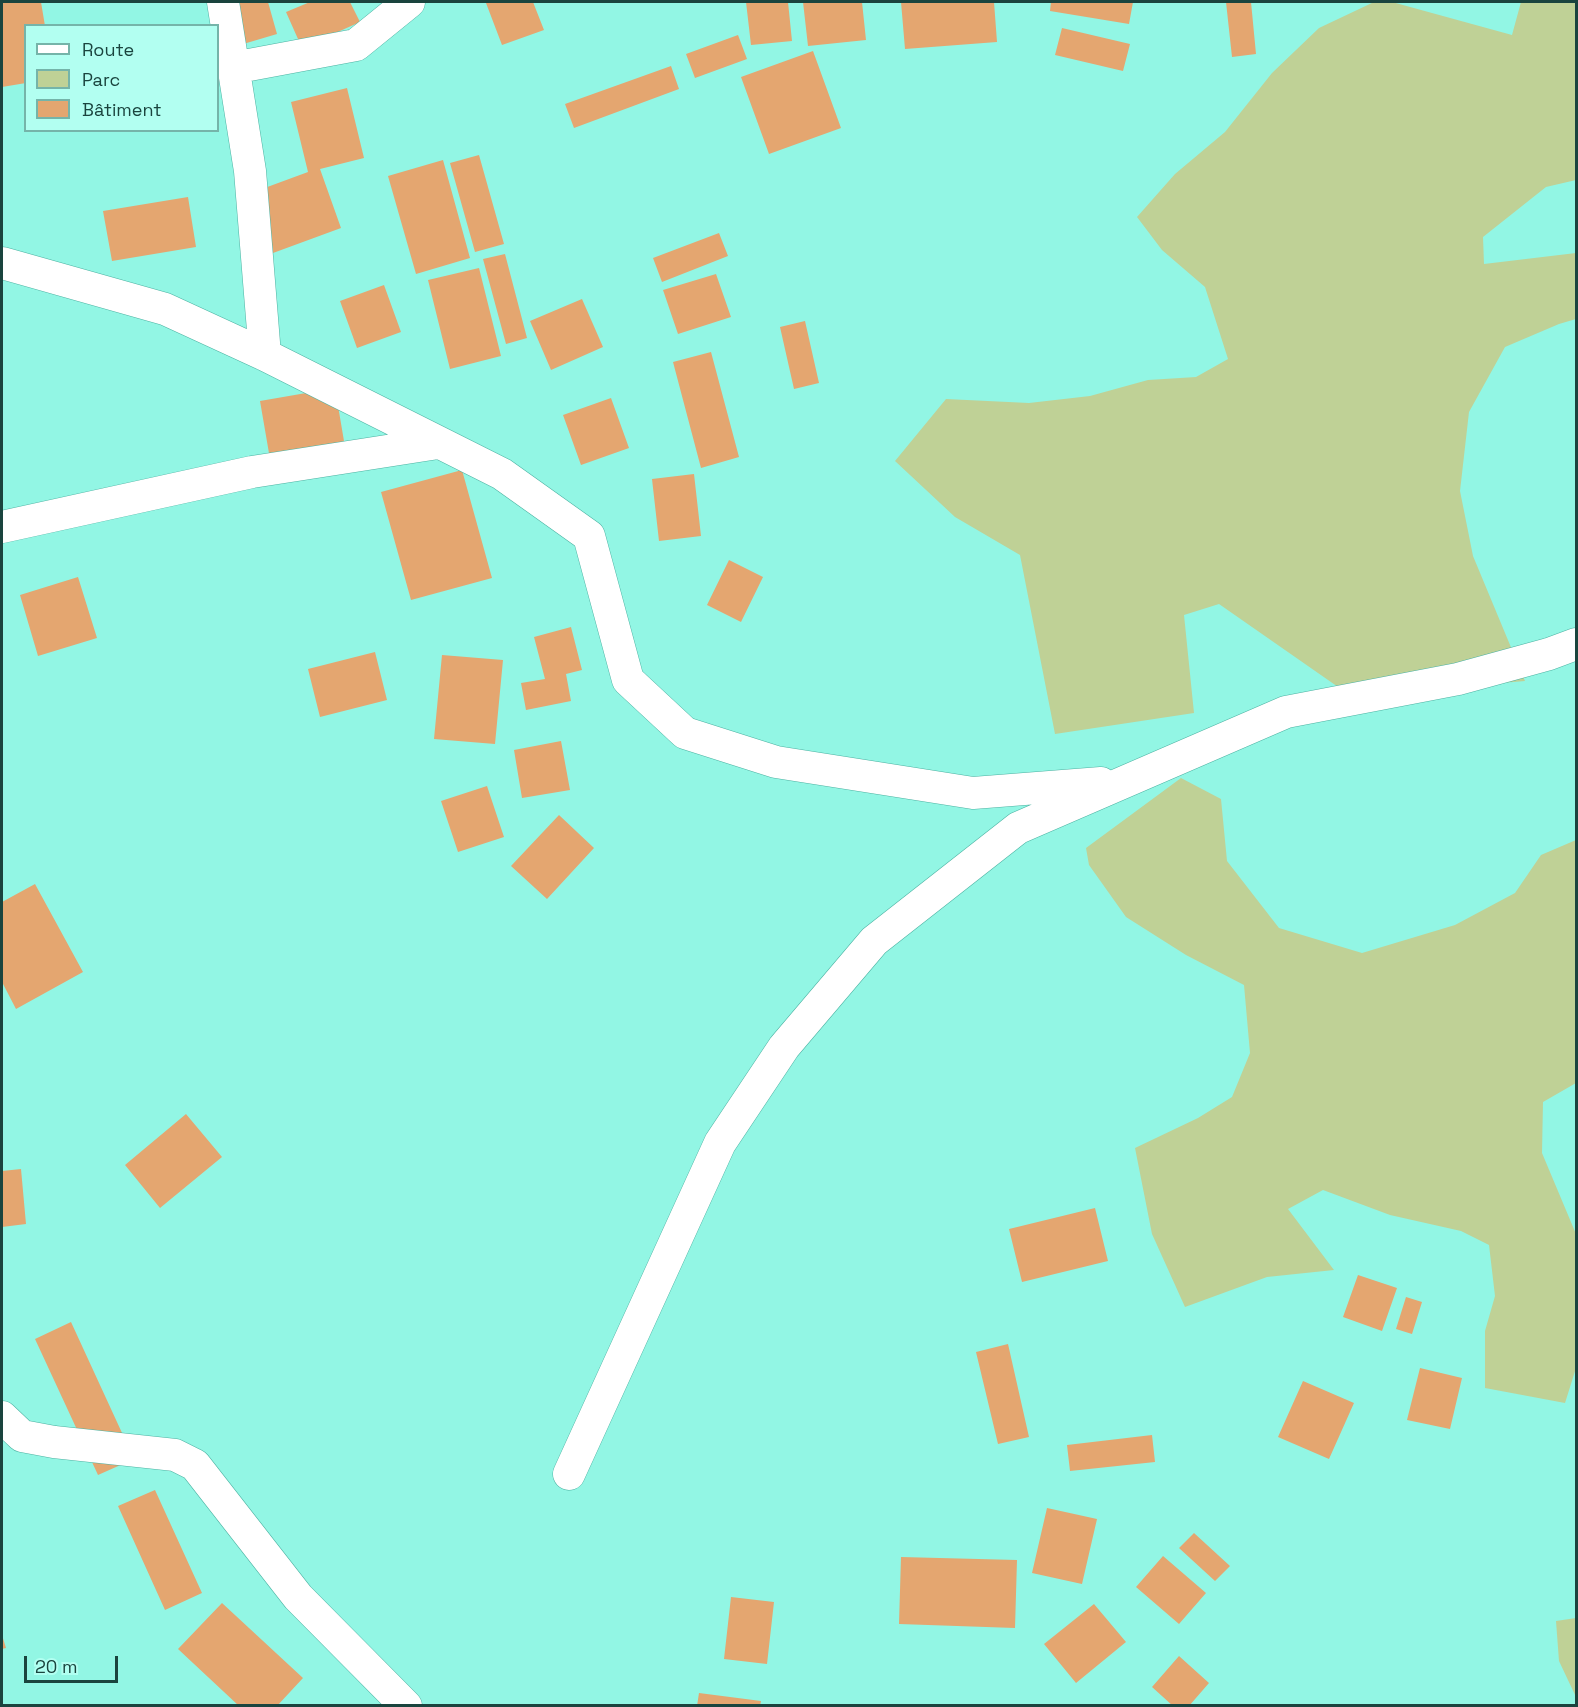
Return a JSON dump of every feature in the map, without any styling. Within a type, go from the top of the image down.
[{"type":"street","points":[[223,2],[250,171],[264,355]]},
{"type":"street","points":[[233,68],[356,45],[409,2]]},
{"type":"street","points":[[2,263],[165,309],[264,355],[502,474],[589,536],[628,680],[685,733],[776,762],[973,794],[1129,781]]},
{"type":"street","points":[[2,527],[252,472],[438,443]]},
{"type":"street","points":[[569,1474],[720,1143],[784,1047],[874,940],[1017,828],[1286,712],[1458,679],[1549,654],[1576,644]]},
{"type":"street","points":[[2,1417],[22,1436],[54,1442],[175,1455],[195,1465],[298,1597],[406,1706]]},
{"type":"green space","points":[[1374,2],[1392,2],[1512,35],[1521,2],[1576,2],[1576,180],[1546,187],[1483,237],[1484,264],[1576,253],[1576,319],[1505,347],[1469,412],[1460,491],[1473,556],[1525,681],[1351,696],[1219,604],[1184,615],[1194,713],[1055,734],[1020,555],[955,517],[895,461],[946,399],[1029,403],[1090,396],[1148,380],[1196,377],[1228,359],[1205,287],[1162,250],[1137,217],[1175,174],[1225,132],[1272,73],[1319,28]]},
{"type":"green space","points":[[1181,778],[1221,799],[1227,861],[1279,928],[1362,953],[1455,925],[1515,893],[1541,855],[1576,840],[1576,1083],[1543,1102],[1542,1153],[1576,1234],[1576,1368],[1565,1403],[1485,1388],[1485,1331],[1495,1296],[1489,1245],[1461,1231],[1390,1215],[1323,1190],[1288,1209],[1334,1270],[1267,1277],[1185,1307],[1152,1234],[1135,1148],[1198,1118],[1232,1097],[1250,1053],[1244,985],[1186,955],[1126,917],[1089,865],[1086,848]]},
{"type":"green space","points":[[1576,1618],[1576,1697],[1559,1661],[1556,1621]]},
{"type":"building","points":[[2,2],[41,2],[45,24],[24,24],[24,83],[2,87]]},
{"type":"building","points":[[208,2],[268,2],[277,34],[223,50],[219,37],[219,24],[215,24]]},
{"type":"building","points":[[310,2],[350,2],[360,22],[302,48],[286,12]]},
{"type":"building","points":[[533,2],[544,30],[502,45],[486,3]]},
{"type":"building","points":[[746,2],[788,2],[792,41],[751,45]]},
{"type":"building","points":[[803,2],[862,2],[866,40],[808,46]]},
{"type":"building","points":[[901,2],[994,2],[997,42],[905,49]]},
{"type":"building","points":[[1051,2],[1133,2],[1129,24],[1050,11]]},
{"type":"building","points":[[1226,2],[1251,2],[1256,54],[1232,57]]},
{"type":"building","points":[[1062,28],[1130,44],[1123,71],[1055,55]]},
{"type":"building","points":[[738,35],[747,59],[695,78],[686,54]]},
{"type":"building","points":[[813,51],[841,128],[769,154],[741,77]]},
{"type":"building","points":[[671,66],[679,89],[574,128],[565,104]]},
{"type":"building","points":[[347,88],[364,158],[320,169],[341,228],[273,253],[251,193],[308,172],[291,102]]},
{"type":"building","points":[[479,155],[504,244],[475,252],[450,163]]},
{"type":"building","points":[[443,160],[470,258],[416,274],[388,176]]},
{"type":"building","points":[[188,197],[196,247],[112,261],[103,211]]},
{"type":"building","points":[[719,233],[728,256],[662,282],[653,258]]},
{"type":"building","points":[[505,254],[527,338],[506,344],[483,259]]},
{"type":"building","points":[[479,268],[501,356],[450,369],[428,280]]},
{"type":"building","points":[[716,274],[731,317],[678,334],[663,290]]},
{"type":"building","points":[[384,285],[401,332],[357,348],[340,301]]},
{"type":"building","points":[[582,299],[603,347],[551,370],[530,321]]},
{"type":"building","points":[[805,321],[819,383],[794,389],[780,327]]},
{"type":"building","points":[[711,352],[739,457],[701,468],[673,362]]},
{"type":"building","points":[[335,388],[345,447],[270,459],[260,401]]},
{"type":"building","points":[[611,398],[629,448],[581,465],[563,415]]},
{"type":"building","points":[[462,470],[492,578],[411,600],[381,492]]},
{"type":"building","points":[[694,474],[701,536],[659,541],[652,479]]},
{"type":"building","points":[[729,560],[763,577],[741,622],[707,605]]},
{"type":"building","points":[[78,577],[97,638],[38,656],[20,595]]},
{"type":"building","points":[[571,627],[582,670],[566,674],[571,701],[526,710],[521,683],[545,679],[534,637]]},
{"type":"building","points":[[375,652],[387,700],[320,717],[308,669]]},
{"type":"building","points":[[442,655],[503,660],[495,744],[434,739]]},
{"type":"building","points":[[561,741],[570,790],[522,798],[514,750]]},
{"type":"building","points":[[487,786],[504,837],[458,852],[441,801]]},
{"type":"building","points":[[559,815],[594,848],[547,899],[511,866]]},
{"type":"building","points":[[35,884],[83,972],[16,1009],[2,982],[2,902]]},
{"type":"building","points":[[186,1114],[222,1157],[160,1208],[125,1165]]},
{"type":"building","points":[[21,1169],[26,1224],[2,1227],[2,1171]]},
{"type":"building","points":[[1095,1208],[1108,1261],[1022,1282],[1009,1229]]},
{"type":"building","points":[[1358,1275],[1397,1288],[1382,1331],[1343,1317]]},
{"type":"building","points":[[1406,1297],[1422,1302],[1412,1334],[1396,1329]]},
{"type":"building","points":[[71,1322],[134,1459],[98,1475],[35,1339]]},
{"type":"building","points":[[1008,1344],[1029,1437],[998,1444],[976,1352]]},
{"type":"building","points":[[1420,1368],[1462,1378],[1450,1429],[1407,1420]]},
{"type":"building","points":[[1303,1381],[1354,1403],[1329,1459],[1278,1437]]},
{"type":"building","points":[[1152,1435],[1155,1462],[1070,1471],[1067,1445]]},
{"type":"building","points":[[155,1490],[202,1593],[165,1610],[118,1506]]},
{"type":"building","points":[[1047,1508],[1097,1519],[1082,1584],[1032,1573]]},
{"type":"building","points":[[1194,1533],[1230,1566],[1215,1581],[1179,1548]]},
{"type":"building","points":[[1163,1556],[1206,1593],[1179,1624],[1136,1587]]},
{"type":"building","points":[[901,1557],[1017,1560],[1015,1628],[899,1624]]},
{"type":"building","points":[[731,1597],[774,1602],[767,1664],[724,1659]]},
{"type":"building","points":[[222,1603],[303,1678],[277,1706],[239,1706],[178,1649]]},
{"type":"building","points":[[1094,1604],[1126,1642],[1076,1683],[1044,1644]]},
{"type":"building","points":[[2,1635],[6,1648],[2,1649]]},
{"type":"building","points":[[1179,1656],[1209,1683],[1189,1706],[1173,1706],[1152,1687]]},
{"type":"building","points":[[699,1693],[761,1701],[760,1706],[697,1706]]}]
